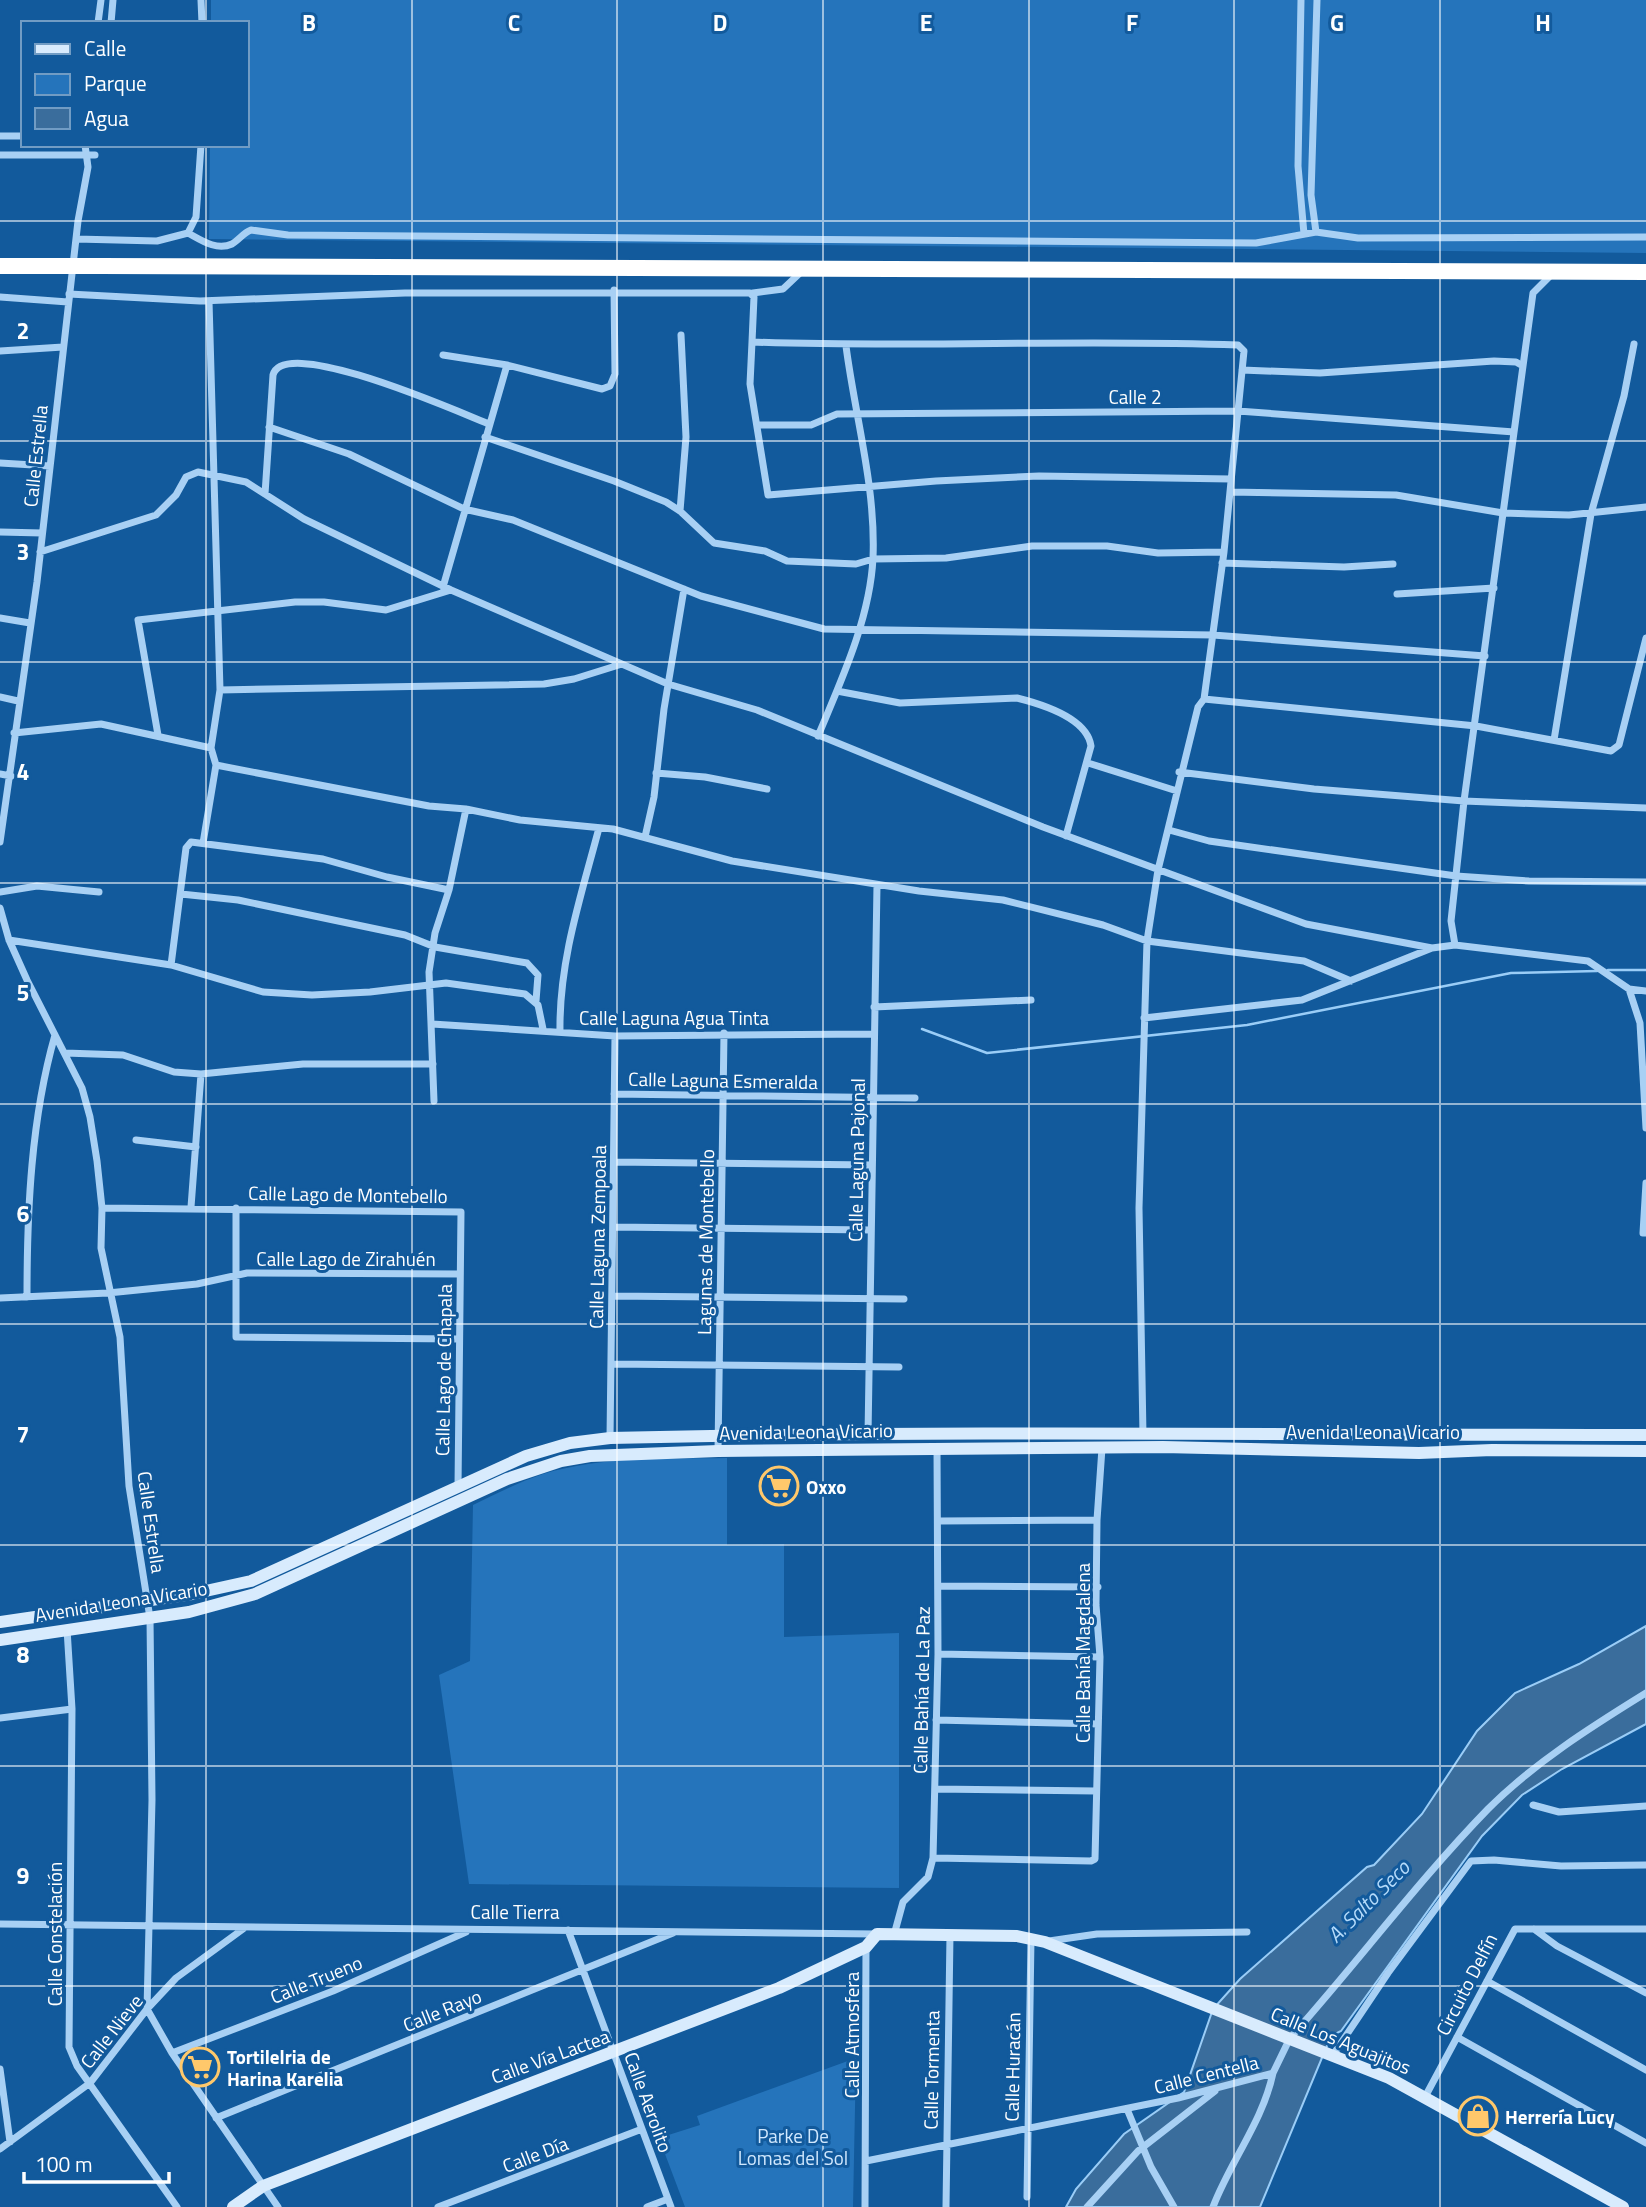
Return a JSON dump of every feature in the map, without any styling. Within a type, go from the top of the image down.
[{"type":"highway","points":[[0,266],[1646,272]]},
{"type":"street","points":[[98,21],[101,0]]},
{"type":"street","points":[[111,21],[113,0]]},
{"type":"street","points":[[201,0],[202,21]]},
{"type":"street","points":[[1301,0],[1298,166],[1304,234]]},
{"type":"street","points":[[1316,232],[1311,195],[1317,0]]},
{"type":"street","points":[[0,136],[21,136]]},
{"type":"street","points":[[85,147],[88,167]]},
{"type":"street","points":[[88,167],[95,155],[96,147]]},
{"type":"street","points":[[188,233],[196,217],[201,147]]},
{"type":"street","points":[[0,155],[95,155]]},
{"type":"street","name":"Calle Estrella","points":[[0,842],[40,552],[68,298],[88,167]]},
{"type":"street","points":[[76,239],[157,241],[188,233],[207,244],[222,246],[251,230],[302,235],[1256,243],[1281,241],[1316,232],[1358,238],[1646,237]]},
{"type":"street","points":[[0,297],[209,300],[405,293],[614,290],[753,293],[783,289],[804,269]]},
{"type":"street","points":[[1455,945],[1451,921],[1464,800],[1533,293],[1554,272]]},
{"type":"street","points":[[443,355],[506,365],[602,388],[610,386],[615,373],[614,290]]},
{"type":"street","points":[[753,293],[750,384],[768,495],[936,481],[1039,476],[1231,480]]},
{"type":"street","points":[[203,843],[216,765],[211,748],[220,690],[209,300]]},
{"type":"street","points":[[680,510],[686,438],[681,335]]},
{"type":"street","points":[[752,342],[846,346],[1131,341],[1238,345],[1244,351],[1224,552],[1204,699],[1198,707],[1179,772],[1169,830],[1158,870],[1147,941],[1139,1221],[1143,1435]]},
{"type":"street","points":[[1554,740],[1591,514],[1624,396],[1634,344]]},
{"type":"street","points":[[818,736],[858,631],[873,559],[870,488],[855,414],[846,346]]},
{"type":"street","points":[[0,351],[63,347]]},
{"type":"street","points":[[1242,370],[1320,373],[1494,362],[1516,362],[1523,366]]},
{"type":"street","points":[[265,494],[275,368],[291,363],[346,370],[489,424]]},
{"type":"street","points":[[447,589],[464,509],[506,365]]},
{"type":"street","name":"Calle 2","points":[[758,425],[811,425],[828,416],[855,414],[1238,411],[1514,432]]},
{"type":"street","points":[[269,427],[349,454],[464,509],[513,520],[684,589],[769,616],[824,629],[1213,635],[1485,656]]},
{"type":"street","points":[[485,437],[614,481],[680,510],[715,543],[725,547],[765,551],[787,561],[856,564],[873,559],[946,558],[1032,546],[1107,546],[1158,552],[1224,552]]},
{"type":"street","points":[[0,463],[50,466]]},
{"type":"street","points":[[40,552],[156,514],[176,495],[186,477],[198,472],[246,482],[304,520],[447,589],[668,684],[757,710],[1066,836],[1306,924],[1432,948]]},
{"type":"street","points":[[1230,492],[1396,495],[1503,513],[1591,514],[1646,507]]},
{"type":"street","points":[[0,532],[42,533]]},
{"type":"street","points":[[1222,563],[1344,567],[1393,564]]},
{"type":"street","points":[[158,735],[138,620],[216,610],[324,602],[386,610],[447,589]]},
{"type":"street","points":[[645,837],[684,589]]},
{"type":"street","points":[[1397,594],[1494,589]]},
{"type":"street","points":[[0,618],[30,622]]},
{"type":"street","points":[[1204,699],[1344,710],[1476,726],[1611,751],[1616,749],[1646,638]]},
{"type":"street","points":[[220,690],[544,684],[575,679],[623,664]]},
{"type":"street","points":[[837,691],[900,703],[1017,698],[1035,703],[1080,725],[1090,735],[1088,763],[1066,836]]},
{"type":"street","points":[[0,697],[18,701]]},
{"type":"street","points":[[14,733],[101,724],[211,748]]},
{"type":"street","points":[[1088,763],[1177,791]]},
{"type":"street","points":[[216,765],[429,806],[466,809],[520,820],[599,828],[645,837],[732,861],[877,885],[1003,900],[1103,925],[1147,941],[1304,961],[1351,981]]},
{"type":"street","points":[[1179,772],[1314,789],[1464,800],[1646,808]]},
{"type":"street","points":[[656,773],[705,777],[767,789]]},
{"type":"street","points":[[0,774],[11,776]]},
{"type":"street","points":[[434,1101],[429,984],[435,933],[449,890],[466,809]]},
{"type":"street","points":[[560,1031],[559,996],[565,956],[599,828]]},
{"type":"street","points":[[1169,830],[1209,841],[1456,876],[1529,881],[1646,882]]},
{"type":"street","points":[[171,965],[188,843],[323,859],[387,877],[449,890]]},
{"type":"street","name":"Calle Laguna Pajonal","points":[[868,1435],[877,885]]},
{"type":"street","points":[[0,892],[37,886],[99,892]]},
{"type":"street","points":[[181,894],[251,903],[405,936],[435,947],[527,963],[538,975],[536,1001],[543,1029]]},
{"type":"street","name":"Calle Estrella","points":[[0,908],[9,940],[65,1053],[90,1116],[103,1208],[102,1248],[108,1293],[120,1337],[129,1486],[150,1618],[152,1800],[147,2009]]},
{"type":"street","points":[[9,940],[171,965],[263,992],[312,995],[380,992],[446,983],[525,994],[536,1001]]},
{"type":"street","points":[[1144,1018],[1191,1010],[1302,1000],[1432,948],[1455,945],[1588,961],[1629,989],[1646,991]]},
{"type":"street","points":[[1629,989],[1640,1023],[1646,1128]]},
{"type":"street","points":[[874,1007],[1031,1000]]},
{"type":"street","name":"Calle Laguna Agua Tinta","points":[[432,1024],[543,1029],[615,1036],[724,1033],[874,1034]]},
{"type":"street","name":"Lagunas de Montebello","points":[[718,1451],[724,1033]]},
{"type":"street","points":[[27,1297],[34,1152],[44,1076],[55,1035]]},
{"type":"street","name":"Calle Laguna Zempoala","points":[[610,1438],[615,1036]]},
{"type":"street","points":[[65,1053],[122,1055],[174,1072],[201,1074],[303,1065],[433,1064]]},
{"type":"street","points":[[191,1207],[201,1074]]},
{"type":"street","name":"Calle Laguna Esmeralda","points":[[614,1094],[915,1098]]},
{"type":"street","points":[[136,1140],[196,1147]]},
{"type":"street","points":[[614,1162],[872,1165]]},
{"type":"street","points":[[1645,1233],[1646,1183]]},
{"type":"street","name":"Calle Lago de Montebello","points":[[103,1208],[461,1212]]},
{"type":"street","points":[[236,1208],[236,1337],[459,1339]]},
{"type":"street","name":"Calle Lago de Chapala","points":[[458,1487],[461,1212]]},
{"type":"street","points":[[613,1227],[871,1230]]},
{"type":"street","name":"Calle Lago de Zirahuén","points":[[0,1298],[108,1293],[235,1277],[247,1273],[460,1275]]},
{"type":"street","points":[[612,1296],[904,1299]]},
{"type":"street","points":[[611,1364],[899,1367]]},
{"type":"street","name":"Avenida Leona Vicario","points":[[0,1622],[148,1600],[251,1581],[545,1450],[610,1438],[937,1433],[1646,1435]]},
{"type":"street","name":"Calle Bahía de La Paz","points":[[894,1935],[903,1902],[928,1877],[933,1858],[938,1654],[937,1433]]},
{"type":"street","name":"Avenida Leona Vicario","points":[[0,1640],[189,1612],[255,1594],[507,1479],[561,1461],[611,1454],[937,1448],[1419,1453],[1492,1450],[1646,1451]]},
{"type":"street","name":"Calle Bahía Magdalena","points":[[933,1858],[1091,1861],[1095,1858],[1100,1657],[1097,1520],[1102,1448]]},
{"type":"street","points":[[939,1521],[1097,1520]]},
{"type":"street","points":[[938,1586],[1098,1587]]},
{"type":"street","name":"Calle Constelación","points":[[67,1628],[72,1709],[69,2047],[76,2066],[177,2207]]},
{"type":"street","points":[[938,1654],[1100,1657]]},
{"type":"street","name":"Calle Centella","points":[[866,2161],[1127,2109],[1273,2073],[1290,2038],[1490,1808],[1531,1772],[1594,1725],[1646,1693]]},
{"type":"street","points":[[0,1718],[72,1709]]},
{"type":"street","points":[[936,1720],[1098,1724]]},
{"type":"street","points":[[935,1789],[1096,1791]]},
{"type":"street","points":[[1533,1805],[1559,1812],[1646,1806]]},
{"type":"street","points":[[1333,2055],[1388,1973],[1471,1861],[1494,1860],[1561,1866],[1646,1866]]},
{"type":"street","name":"Calle Tierra","points":[[0,1924],[243,1929],[950,1934],[1031,1938]]},
{"type":"street","name":"Calle Nieve","points":[[0,2149],[90,2083],[147,2009],[176,1978],[243,1929]]},
{"type":"street","points":[[1534,1929],[1557,1946],[1646,1993]]},
{"type":"street","name":"Circuito Delfín","points":[[1425,2097],[1511,1932],[1534,1929],[1646,1929]]},
{"type":"street","name":"Calle Trueno","points":[[172,2053],[333,1991],[469,1930]]},
{"type":"street","name":"Calle Aerolito","points":[[568,1930],[670,2203]]},
{"type":"street","name":"Calle Rayo","points":[[216,2118],[679,1931]]},
{"type":"street","points":[[1045,1942],[1097,1934],[1247,1932]]},
{"type":"street","name":"Calle Vía Lactea","points":[[233,2207],[263,2186],[779,1988],[866,1947],[877,1934]]},
{"type":"street","name":"Calle Tormenta","points":[[946,2207],[950,1934]]},
{"type":"street","name":"Calle Los Aguajitos","points":[[1031,1938],[1333,2055],[1425,2097],[1623,2207]]},
{"type":"street","name":"Calle Huracán","points":[[1027,2197],[1031,1938]]},
{"type":"street","name":"Calle Atmosfera","points":[[865,2207],[866,1947]]},
{"type":"street","points":[[1487,1981],[1646,2070]]},
{"type":"street","points":[[147,2009],[172,2053],[278,2207]]},
{"type":"street","points":[[1457,2037],[1646,2143]]},
{"type":"street","points":[[0,2069],[10,2142]]},
{"type":"street","points":[[1213,2207],[1223,2181],[1263,2105],[1273,2073]]},
{"type":"street","points":[[1087,2207],[1142,2148],[1219,2088]]},
{"type":"street","points":[[1127,2109],[1142,2148],[1174,2207]]},
{"type":"street","name":"Calle Día","points":[[439,2207],[642,2129]]},
{"type":"street","points":[[648,2207],[670,2203]]},
{"type":"green space","points":[[211,0],[1646,0],[1646,253],[209,239],[210,147],[248,147],[248,21],[211,21]]},
{"type":"green space","points":[[727,1458],[727,1545],[784,1544],[784,1637],[899,1633],[899,1888],[469,1884],[439,1675],[470,1661],[473,1505],[525,1481],[565,1468],[611,1461]]},
{"type":"green space","name":"Parke De Lomas del Sol","points":[[856,2058],[853,2207],[685,2207],[659,2138],[700,2125],[697,2116]]},
{"type":"water","name":"A. Salto Seco","points":[[1646,1626],[1646,1724],[1562,1769],[1522,1795],[1482,1836],[1341,2031],[1331,2036],[1260,2207],[1066,2207],[1076,2189],[1124,2134],[1184,2092],[1213,2009],[1240,1979],[1367,1867],[1374,1865],[1422,1814],[1477,1731],[1515,1693],[1579,1664]]},
{"type":"waterway","points":[[1608,970],[1646,970]]},
{"type":"waterway","points":[[922,1029],[987,1053],[1247,1025],[1511,973],[1597,971]]},
{"type":"place","name":"Oxxo","points":[[779,1486]]},
{"type":"place","name":"Tortilelria de Harina Karelia","points":[[200,2067]]},
{"type":"place","name":"Herrería Lucy","points":[[1478,2116]]}]
